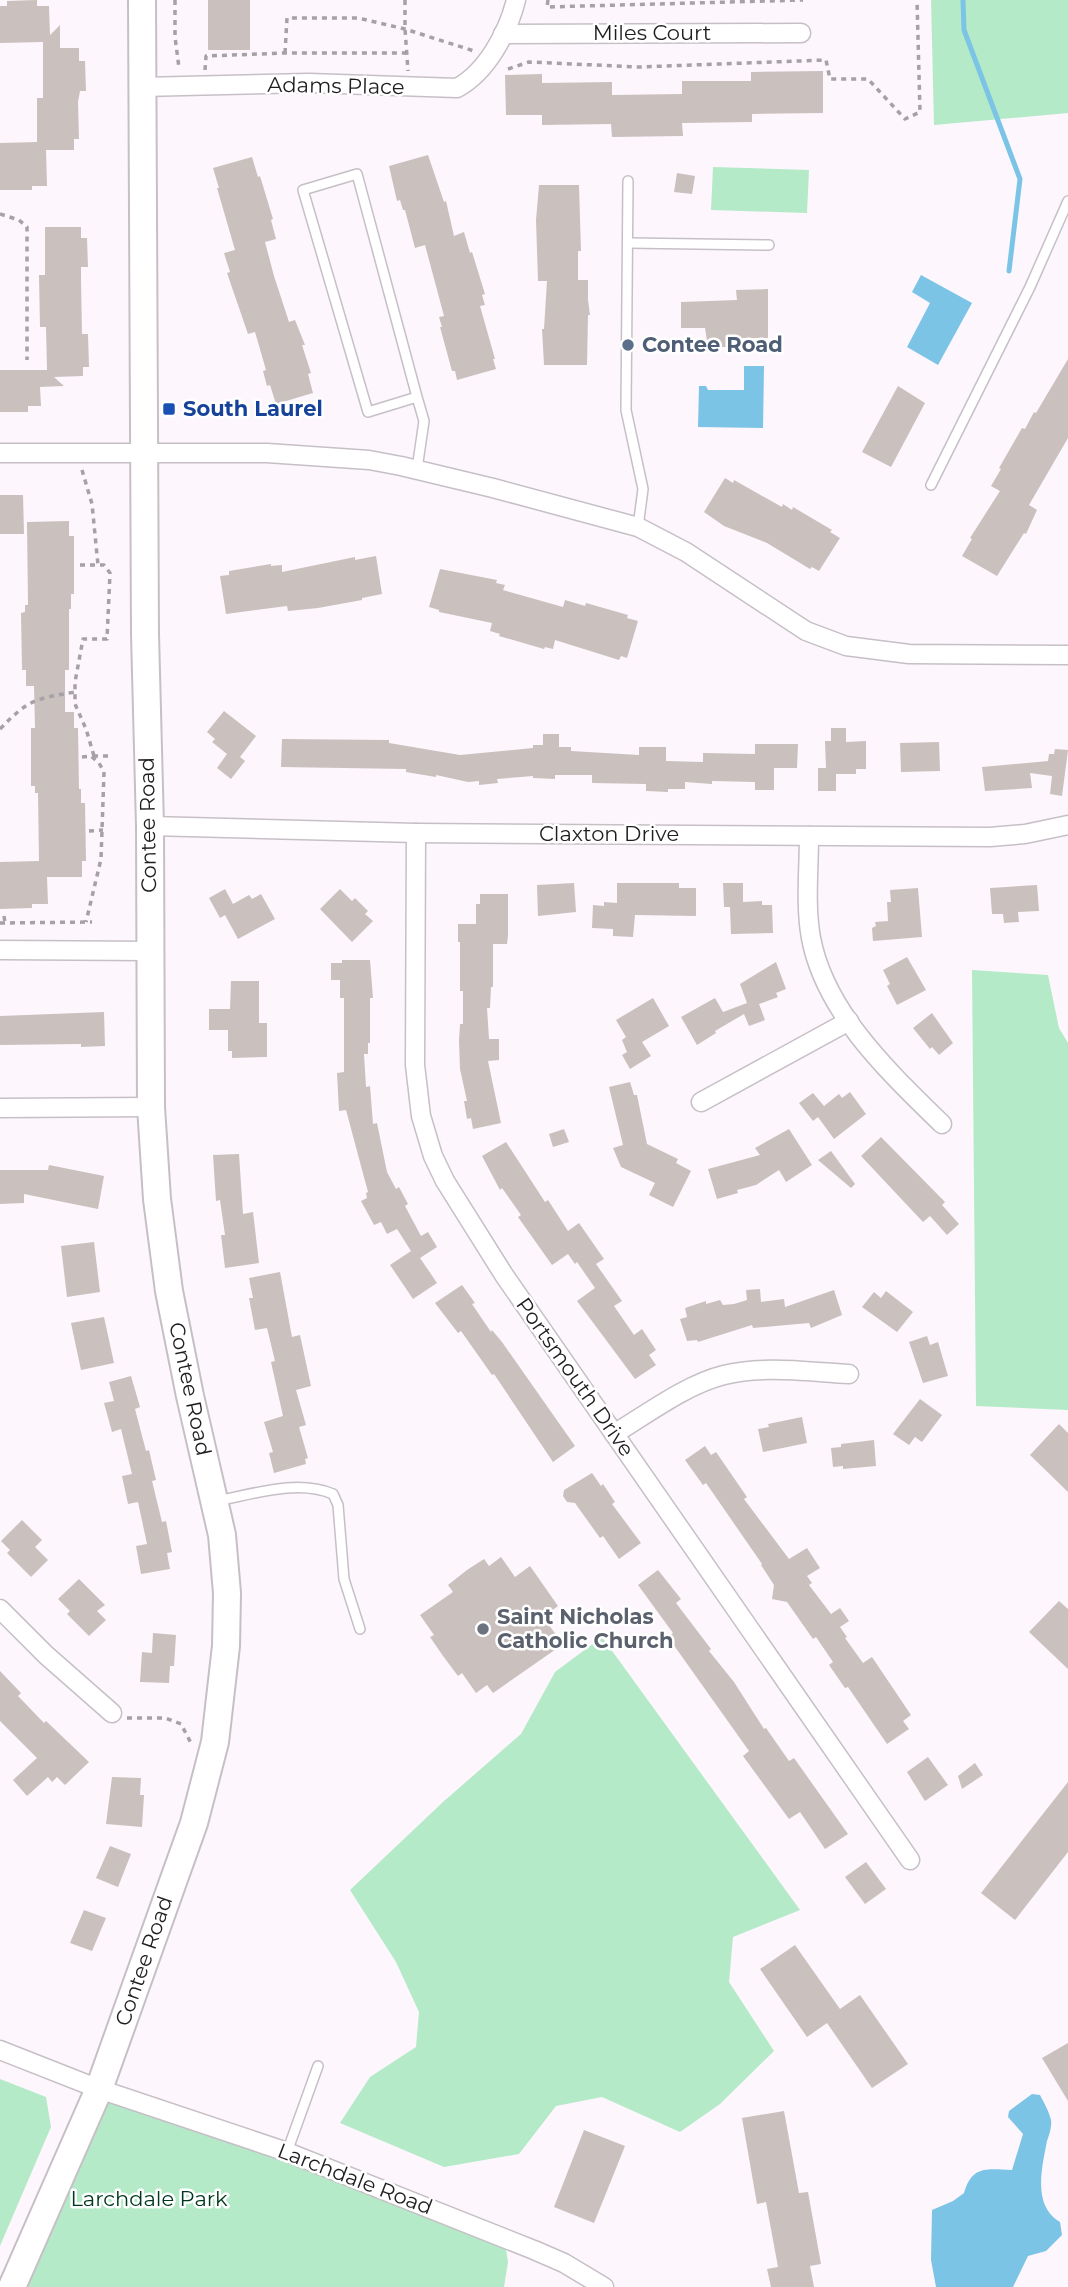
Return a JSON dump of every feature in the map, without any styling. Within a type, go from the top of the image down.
[{"type":"street","name":"Contee Road","points":[[12,2287],[99,2089],[194,1823],[215,1742],[227,1618],[225,1567],[215,1501],[169,1291],[157,1199],[150,1107],[142,0]]},
{"type":"street","name":"Adams Place","points":[[142,88],[309,83],[457,88],[469,82],[486,60],[503,34],[516,0]]},
{"type":"street","name":"Miles Court","points":[[503,34],[801,33]]},
{"type":"street","points":[[0,453],[267,453],[369,460],[416,469],[638,527],[686,552],[806,631],[846,646],[909,654],[1068,655]]},
{"type":"street","name":"Claxton Drive","points":[[150,826],[416,833],[990,837],[1025,834],[1068,825]]},
{"type":"street","name":"Portsmouth Drive","points":[[416,833],[415,1065],[417,1094],[433,1156],[460,1207],[910,1860]]},
{"type":"street","points":[[809,836],[808,912],[811,938],[824,977],[849,1021],[906,1089],[942,1124]]},
{"type":"street","points":[[0,950],[149,951]]},
{"type":"street","points":[[701,1102],[849,1021]]},
{"type":"street","points":[[0,1108],[150,1107]]},
{"type":"street","points":[[614,1434],[695,1386],[723,1375],[761,1371],[849,1374]]},
{"type":"street","points":[[0,1609],[46,1655],[112,1713]]},
{"type":"street","name":"Larchdale Road","points":[[0,2050],[99,2089],[287,2152],[534,2250],[564,2263],[604,2287]]},
{"type":"lane","points":[[416,469],[424,421],[357,174],[303,190],[368,412],[417,397]]},
{"type":"lane","points":[[628,181],[626,410],[643,489],[638,527]]},
{"type":"lane","points":[[931,485],[1030,287],[1068,201]]},
{"type":"lane","points":[[629,243],[769,246]]},
{"type":"lane","points":[[215,1501],[282,1488],[317,1488],[332,1494],[338,1505],[344,1579],[360,1629]]},
{"type":"lane","points":[[287,2152],[318,2066]]},
{"type":"path","points":[[175,0],[175,37],[180,76],[176,87]]},
{"type":"path","points":[[405,0],[409,72]]},
{"type":"path","points":[[548,0],[547,7],[803,0]]},
{"type":"path","points":[[508,69],[529,62],[639,67],[826,60],[830,79],[868,79],[905,119],[919,112],[917,0]]},
{"type":"path","points":[[285,53],[287,18],[359,18],[476,51],[468,61]]},
{"type":"path","points":[[205,76],[206,56],[407,53]]},
{"type":"path","points":[[0,214],[19,220],[27,227],[27,360]]},
{"type":"path","points":[[77,453],[92,504],[98,565]]},
{"type":"path","points":[[4,916],[2,923],[89,922],[101,859],[104,772],[92,756],[86,729],[75,705],[75,692],[83,639],[107,639],[110,573],[104,565],[80,565]]},
{"type":"path","points":[[0,729],[22,707],[41,698],[75,692]]},
{"type":"path","points":[[82,757],[110,756]]},
{"type":"path","points":[[89,831],[103,830]]},
{"type":"path","points":[[112,1713],[125,1718],[165,1718],[181,1724],[194,1749]]},
{"type":"green space","points":[[931,0],[1068,0],[1068,113],[934,125]]},
{"type":"green space","points":[[713,167],[809,170],[807,213],[711,210]]},
{"type":"green space","points":[[972,970],[1048,975],[1059,1028],[1068,1043],[1068,1410],[976,1406]]},
{"type":"green space","points":[[602,1637],[800,1910],[733,1937],[729,1982],[774,2051],[720,2104],[680,2132],[602,2097],[556,2106],[519,2154],[444,2167],[340,2123],[370,2077],[416,2047],[419,2012],[396,1962],[350,1890],[443,1802],[521,1734],[555,1672]]},
{"type":"green space","points":[[0,2079],[46,2097],[51,2127],[0,2246]]},
{"type":"green space","name":"Larchdale Park","points":[[99,2089],[504,2237],[508,2262],[504,2287],[12,2287]]},
{"type":"water","points":[[921,275],[972,303],[938,365],[907,347],[930,303],[912,292]]},
{"type":"water","points":[[744,366],[764,366],[763,428],[698,427],[699,386],[706,386],[708,390],[744,390]]},
{"type":"water","points":[[1032,2094],[1040,2095],[1051,2120],[1043,2163],[1042,2196],[1051,2215],[1060,2222],[1062,2235],[1046,2251],[1028,2256],[1013,2287],[936,2287],[931,2260],[932,2210],[964,2193],[971,2177],[976,2173],[988,2169],[1012,2170],[1023,2134],[1008,2117],[1009,2111]]},
{"type":"building","points":[[37,0],[37,6],[49,6],[50,35],[60,25],[60,48],[79,48],[79,61],[85,61],[86,91],[80,91],[78,102],[79,139],[74,139],[74,150],[46,150],[47,186],[32,186],[32,190],[0,190],[0,143],[37,142],[37,98],[43,98],[43,42],[0,43],[0,6],[7,6],[7,1]]},
{"type":"building","points":[[208,0],[250,0],[250,50],[208,50]]},
{"type":"building","points":[[823,71],[823,113],[752,114],[752,122],[682,123],[683,136],[612,137],[611,124],[542,125],[542,115],[506,115],[505,75],[542,74],[542,83],[612,82],[612,95],[682,94],[682,81],[751,81],[751,72]]},
{"type":"building","points":[[428,155],[444,202],[446,201],[454,236],[464,232],[470,253],[472,252],[485,294],[482,295],[485,305],[480,306],[495,359],[496,369],[457,380],[440,327],[439,317],[444,316],[425,245],[415,248],[405,210],[400,200],[397,201],[389,166]]},
{"type":"building","points":[[252,157],[273,219],[271,220],[276,239],[265,242],[289,322],[295,320],[305,345],[302,345],[311,373],[308,374],[313,393],[276,404],[270,385],[267,386],[263,371],[266,370],[255,332],[248,334],[227,273],[230,272],[224,253],[235,250],[213,168]]},
{"type":"building","points":[[677,173],[695,176],[692,194],[674,192]]},
{"type":"building","points":[[539,185],[579,185],[581,251],[578,251],[578,280],[588,280],[590,315],[587,365],[544,365],[542,329],[547,281],[538,281],[536,220]]},
{"type":"building","points":[[45,227],[81,227],[81,238],[87,238],[88,267],[81,267],[81,279],[82,334],[88,334],[89,367],[83,367],[83,376],[54,377],[64,386],[40,387],[41,406],[28,406],[28,412],[0,412],[0,370],[47,370],[46,327],[40,327],[39,275],[45,275]]},
{"type":"building","points":[[768,289],[768,338],[726,338],[726,347],[708,347],[705,328],[681,328],[681,302],[737,300],[736,290]]},
{"type":"building","points":[[1068,359],[1068,438],[1029,505],[1037,510],[1026,534],[1024,533],[997,576],[962,556],[972,539],[970,538],[1000,491],[991,486],[1001,469],[999,468]]},
{"type":"building","points":[[898,386],[925,403],[891,467],[862,452]]},
{"type":"building","points":[[725,478],[733,483],[734,480],[782,507],[783,504],[792,510],[793,507],[832,530],[830,532],[840,538],[819,571],[812,567],[810,569],[767,543],[724,526],[704,512]]},
{"type":"building","points":[[0,495],[23,495],[24,534],[0,534]]},
{"type":"building","points":[[69,521],[69,536],[74,536],[74,594],[71,594],[69,609],[69,670],[65,670],[65,712],[74,712],[74,728],[78,728],[79,789],[81,803],[85,803],[86,861],[82,861],[82,877],[47,877],[48,904],[32,904],[32,908],[0,909],[0,862],[39,861],[38,793],[35,793],[35,786],[31,786],[31,728],[35,728],[34,686],[26,686],[26,670],[22,670],[21,613],[25,612],[25,605],[28,605],[27,522]]},
{"type":"building","points":[[376,556],[382,594],[318,608],[288,611],[287,606],[226,614],[220,576],[229,575],[229,571],[271,564],[282,565],[282,572],[355,557],[355,560]]},
{"type":"building","points":[[440,569],[497,580],[496,583],[505,585],[503,590],[563,607],[565,600],[628,615],[627,618],[638,621],[627,658],[621,656],[619,660],[555,640],[553,649],[544,649],[499,636],[500,634],[490,631],[492,623],[439,612],[429,607]]},
{"type":"building","points":[[224,711],[256,736],[240,757],[245,761],[231,779],[217,768],[227,754],[212,742],[215,739],[207,732]]},
{"type":"building","points":[[831,728],[846,728],[846,742],[866,741],[866,769],[856,769],[856,774],[836,774],[836,791],[818,791],[818,768],[826,768],[825,741],[831,741]]},
{"type":"building","points":[[543,734],[559,734],[559,747],[571,747],[571,751],[639,755],[639,747],[666,747],[666,761],[703,762],[703,753],[755,754],[755,744],[798,744],[797,768],[774,768],[774,790],[755,790],[755,782],[712,781],[712,784],[685,782],[685,789],[668,789],[668,792],[646,791],[646,784],[592,783],[592,775],[555,775],[555,779],[533,776],[497,779],[498,783],[479,785],[479,781],[436,777],[406,772],[406,769],[281,767],[282,739],[389,740],[389,743],[460,755],[533,748],[533,745],[543,745]]},
{"type":"building","points":[[939,742],[940,771],[901,772],[900,743]]},
{"type":"building","points":[[1055,749],[1068,750],[1062,796],[1050,794],[1052,776],[1030,773],[1032,788],[985,791],[982,767],[1048,761],[1049,754],[1054,754]]},
{"type":"building","points":[[574,883],[576,912],[538,916],[537,885]]},
{"type":"building","points":[[617,883],[679,883],[679,888],[696,888],[696,916],[635,915],[633,937],[613,936],[613,929],[592,928],[593,905],[617,903]]},
{"type":"building","points":[[723,883],[743,883],[743,902],[762,901],[762,905],[772,905],[773,933],[731,934],[730,907],[724,907]]},
{"type":"building","points":[[1037,885],[1039,911],[1018,912],[1019,922],[1004,923],[1003,914],[992,914],[990,888]]},
{"type":"building","points":[[918,888],[922,937],[873,941],[872,928],[876,926],[875,922],[888,921],[887,902],[891,902],[890,890]]},
{"type":"building","points":[[225,889],[233,904],[249,895],[252,899],[261,894],[275,919],[238,939],[225,915],[220,918],[209,898]]},
{"type":"building","points":[[340,889],[352,901],[355,898],[368,911],[365,914],[373,921],[352,942],[320,909]]},
{"type":"building","points":[[480,894],[508,894],[508,936],[507,944],[493,944],[493,987],[490,1008],[487,1008],[489,1039],[499,1039],[499,1060],[488,1061],[501,1123],[473,1129],[471,1118],[467,1119],[464,1101],[467,1101],[460,1069],[463,991],[460,991],[458,924],[476,924],[476,904],[480,904]]},
{"type":"building","points":[[907,957],[926,990],[897,1005],[887,986],[890,984],[883,970]]},
{"type":"building","points":[[342,960],[370,960],[373,998],[370,998],[370,1043],[368,1054],[364,1054],[366,1087],[370,1086],[373,1124],[377,1123],[387,1172],[396,1189],[399,1187],[408,1204],[405,1206],[421,1236],[428,1232],[437,1247],[420,1258],[437,1283],[413,1299],[390,1265],[411,1251],[397,1229],[387,1234],[381,1222],[374,1225],[361,1201],[367,1198],[368,1192],[346,1110],[339,1111],[337,1073],[344,1072],[344,998],[340,998],[340,980],[331,980],[331,963],[342,963]]},
{"type":"building","points":[[776,962],[786,989],[776,993],[778,997],[759,1004],[765,1020],[749,1026],[744,1014],[697,1045],[681,1017],[715,998],[723,1012],[747,1003],[740,984]]},
{"type":"building","points":[[231,981],[259,981],[259,1023],[267,1023],[267,1057],[232,1058],[232,1051],[228,1051],[228,1030],[209,1030],[209,1009],[230,1009]]},
{"type":"building","points":[[653,998],[669,1026],[642,1042],[651,1056],[630,1069],[622,1055],[627,1052],[622,1040],[626,1037],[616,1020]]},
{"type":"building","points":[[104,1012],[105,1046],[0,1045],[0,1016]]},
{"type":"building","points":[[932,1013],[953,1043],[939,1055],[932,1047],[930,1049],[913,1028]]},
{"type":"building","points":[[630,1082],[634,1095],[637,1095],[647,1144],[678,1159],[676,1163],[691,1171],[673,1207],[649,1195],[655,1183],[621,1167],[613,1148],[623,1145],[609,1087]]},
{"type":"building","points":[[850,1092],[866,1114],[834,1139],[818,1117],[813,1121],[799,1103],[813,1093],[824,1106],[839,1094],[842,1098]]},
{"type":"building","points":[[564,1129],[569,1142],[553,1147],[549,1134]]},
{"type":"building","points":[[789,1129],[812,1165],[786,1182],[779,1170],[756,1185],[717,1199],[708,1169],[760,1155],[755,1148]]},
{"type":"building","points":[[881,1137],[945,1202],[942,1205],[959,1224],[947,1235],[930,1216],[923,1222],[861,1156]]},
{"type":"building","points":[[506,1142],[545,1202],[548,1200],[568,1231],[579,1223],[604,1259],[596,1264],[622,1301],[614,1306],[634,1335],[642,1329],[656,1350],[649,1355],[656,1365],[635,1379],[577,1301],[595,1288],[577,1262],[575,1264],[568,1254],[552,1265],[518,1217],[521,1215],[502,1188],[500,1190],[482,1156]]},
{"type":"building","points":[[831,1151],[855,1184],[851,1188],[818,1160]]},
{"type":"building","points":[[239,1154],[243,1214],[253,1212],[259,1263],[225,1268],[221,1235],[225,1235],[220,1200],[216,1201],[213,1155]]},
{"type":"building","points":[[49,1165],[104,1176],[98,1209],[24,1194],[24,1203],[0,1204],[0,1170],[48,1170]]},
{"type":"building","points":[[94,1242],[100,1292],[67,1297],[61,1246]]},
{"type":"building","points":[[280,1272],[292,1337],[300,1335],[311,1386],[296,1390],[306,1425],[299,1427],[308,1458],[305,1459],[306,1464],[274,1473],[269,1453],[273,1452],[264,1422],[283,1416],[271,1362],[275,1361],[267,1328],[255,1330],[249,1298],[253,1298],[249,1278]]},
{"type":"building","points":[[462,1285],[491,1332],[492,1330],[502,1342],[575,1446],[553,1462],[494,1374],[492,1375],[461,1331],[458,1333],[435,1303]]},
{"type":"building","points":[[760,1289],[761,1302],[784,1299],[785,1307],[834,1290],[842,1315],[811,1328],[809,1323],[753,1328],[752,1325],[698,1342],[687,1341],[680,1319],[687,1317],[685,1308],[706,1301],[706,1304],[720,1300],[723,1305],[734,1304],[747,1300],[746,1290]]},
{"type":"building","points":[[886,1291],[913,1312],[897,1332],[862,1307],[874,1292],[881,1298]]},
{"type":"building","points":[[104,1317],[114,1363],[81,1370],[71,1323]]},
{"type":"building","points":[[927,1336],[930,1345],[938,1342],[948,1376],[923,1383],[909,1342]]},
{"type":"building","points":[[131,1376],[140,1407],[135,1409],[146,1451],[149,1450],[156,1480],[152,1481],[162,1522],[166,1521],[172,1552],[167,1553],[170,1569],[141,1574],[136,1546],[147,1544],[138,1502],[128,1504],[122,1476],[132,1474],[121,1429],[112,1432],[104,1403],[114,1401],[109,1382]]},
{"type":"building","points":[[920,1399],[942,1415],[922,1442],[915,1437],[909,1445],[893,1434]]},
{"type":"building","points":[[802,1417],[807,1443],[763,1452],[758,1429],[769,1427],[768,1424]]},
{"type":"building","points":[[1059,1424],[1068,1433],[1068,1492],[1030,1455]]},
{"type":"building","points":[[874,1440],[876,1466],[843,1469],[843,1466],[833,1467],[831,1448],[841,1447],[841,1444]]},
{"type":"building","points":[[705,1446],[711,1455],[716,1452],[747,1497],[744,1499],[789,1559],[807,1548],[820,1568],[807,1576],[812,1583],[809,1585],[831,1614],[840,1608],[849,1621],[840,1627],[847,1637],[845,1638],[863,1663],[872,1657],[911,1715],[903,1721],[909,1729],[887,1744],[848,1687],[845,1688],[829,1665],[833,1662],[816,1637],[813,1639],[787,1602],[772,1599],[774,1585],[762,1564],[706,1483],[703,1485],[685,1460]]},
{"type":"building","points":[[592,1473],[601,1486],[603,1484],[615,1502],[612,1504],[641,1543],[619,1559],[575,1503],[567,1502],[563,1496],[564,1490]]},
{"type":"building","points":[[22,1520],[42,1540],[35,1547],[48,1560],[31,1577],[7,1553],[10,1550],[1,1541]]},
{"type":"building","points":[[501,1557],[515,1577],[530,1566],[558,1606],[543,1617],[557,1636],[553,1639],[559,1647],[493,1693],[487,1685],[476,1693],[462,1673],[458,1676],[443,1656],[430,1637],[434,1635],[420,1615],[453,1592],[448,1585],[467,1570],[484,1559],[489,1566]]},
{"type":"building","points":[[658,1570],[681,1599],[676,1603],[711,1649],[709,1651],[734,1682],[764,1729],[766,1728],[789,1761],[794,1758],[848,1834],[825,1849],[800,1812],[789,1819],[743,1756],[749,1751],[668,1637],[673,1633],[638,1585]]},
{"type":"building","points":[[79,1579],[105,1605],[97,1611],[106,1620],[89,1636],[67,1614],[70,1611],[58,1599]]},
{"type":"building","points":[[1059,1601],[1068,1609],[1068,1669],[1029,1632]]},
{"type":"building","points":[[153,1633],[176,1635],[174,1666],[170,1666],[169,1683],[140,1682],[142,1652],[152,1653]]},
{"type":"building","points":[[0,1671],[21,1693],[18,1696],[44,1723],[46,1721],[89,1762],[65,1785],[57,1777],[52,1782],[48,1777],[27,1796],[13,1780],[37,1758],[0,1721]]},
{"type":"building","points":[[928,1757],[948,1785],[925,1801],[907,1772]]},
{"type":"building","points":[[975,1763],[983,1775],[962,1789],[958,1776]]},
{"type":"building","points":[[112,1777],[141,1778],[140,1795],[144,1795],[142,1827],[106,1824]]},
{"type":"building","points":[[1068,1782],[1068,1852],[1015,1920],[981,1893]]},
{"type":"building","points":[[110,1846],[131,1854],[118,1887],[96,1878]]},
{"type":"building","points":[[866,1862],[886,1889],[865,1904],[845,1877]]},
{"type":"building","points":[[84,1910],[106,1918],[92,1951],[70,1943]]},
{"type":"building","points":[[795,1945],[840,2009],[860,1995],[908,2064],[872,2088],[827,2023],[807,2037],[760,1969]]},
{"type":"building","points":[[1068,2043],[1068,2101],[1042,2058]]},
{"type":"building","points":[[784,2111],[799,2193],[808,2192],[821,2264],[810,2266],[814,2287],[771,2287],[767,2269],[778,2267],[766,2202],[757,2204],[742,2118]]},
{"type":"building","points":[[584,2130],[625,2146],[594,2223],[554,2207]]},
{"type":"waterway","points":[[963,0],[964,30],[1020,179],[1009,271]]},
{"type":"place","name":"Contee Road","points":[[628,345]]},
{"type":"place","name":"South Laurel","points":[[169,409]]},
{"type":"place","name":"Saint Nicholas Catholic Church","points":[[483,1629]]}]
